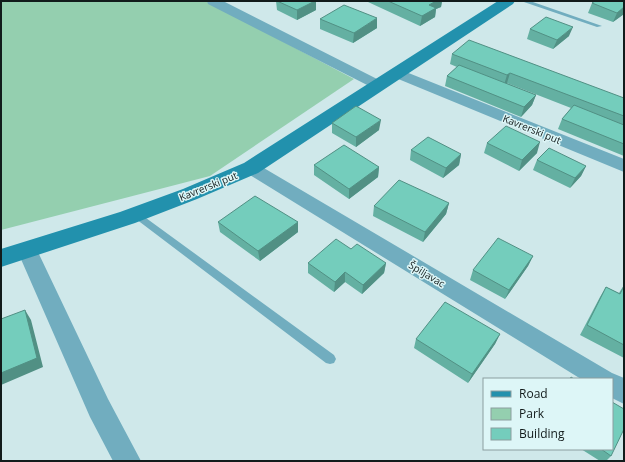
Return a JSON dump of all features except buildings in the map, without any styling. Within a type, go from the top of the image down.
[{"type":"main road","name":"Kavrerski put","points":[[1,258],[71,237],[205,189],[251,168],[508,1]]},
{"type":"street","points":[[213,1],[378,85]]},
{"type":"street","name":"Kavrerski put","points":[[396,73],[624,166]]},
{"type":"street","name":"Špiljavac","points":[[251,168],[601,378]]},
{"type":"street","points":[[27,250],[100,408],[127,461]]},
{"type":"street","points":[[613,385],[624,392]]},
{"type":"lane","points":[[524,1],[599,26]]},
{"type":"lane","points":[[135,214],[330,360]]},
{"type":"green space","points":[[1,1],[206,1],[354,79],[210,176],[1,230]]}]
